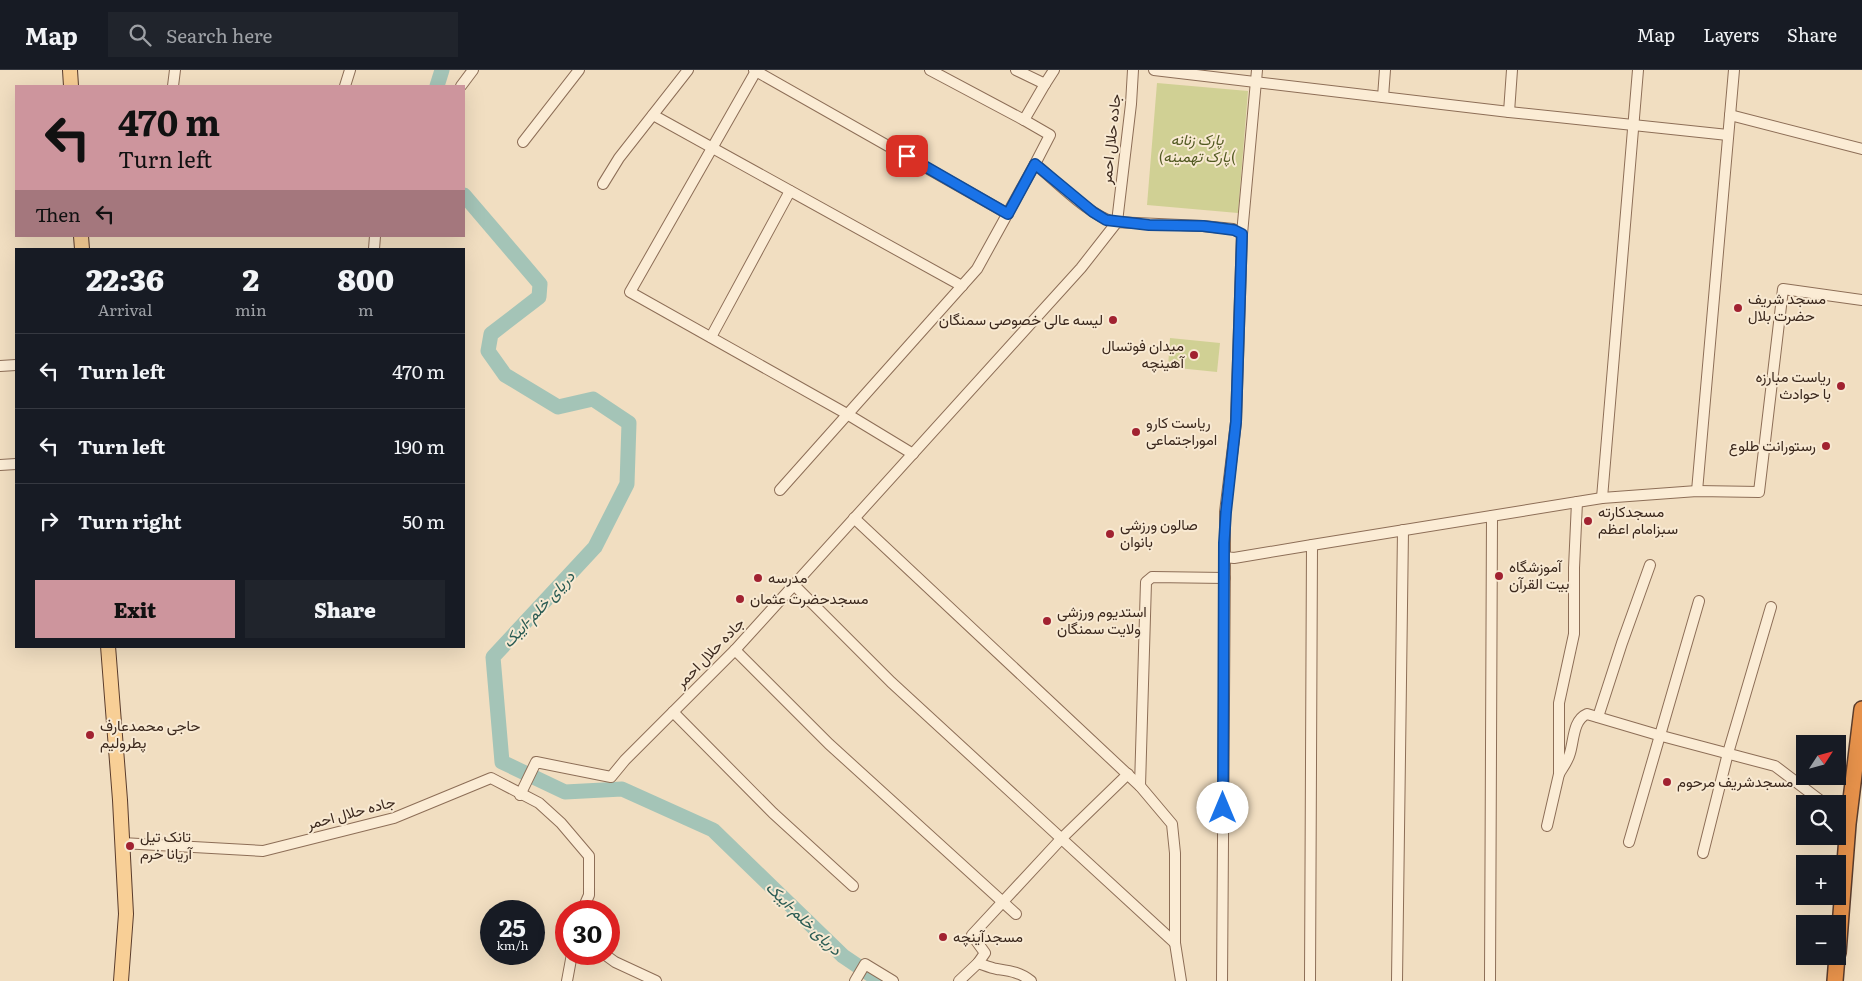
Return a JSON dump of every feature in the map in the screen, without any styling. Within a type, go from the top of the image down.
[{"type":"highway","points":[[1846,802],[1862,709]]},
{"type":"highway","points":[[1839,915],[1842,845]]},
{"type":"highway","points":[[1835,981],[1836,965]]},
{"type":"main road","points":[[70,70],[71,85]]},
{"type":"main road","points":[[108,648],[126,914],[121,981]]},
{"type":"street","points":[[173,85],[175,70]]},
{"type":"street","points":[[345,85],[350,70]]},
{"type":"street","points":[[462,85],[473,70]]},
{"type":"street","points":[[523,142],[579,70]]},
{"type":"street","points":[[602,184],[619,158],[688,70]]},
{"type":"street","points":[[912,454],[847,414],[630,292],[713,148],[755,70],[1008,214]]},
{"type":"street","points":[[780,490],[977,269],[1050,135],[930,70]]},
{"type":"street","points":[[1016,70],[1045,84]]},
{"type":"street","points":[[1024,120],[1054,70]]},
{"type":"street","name":"جاده حلال احمر","points":[[122,843],[262,852],[394,818],[490,778],[520,795],[536,762],[611,777],[625,760],[735,650],[794,586],[1082,268],[1117,222],[1132,104],[1133,70]]},
{"type":"street","points":[[1154,70],[1508,112],[1728,135]]},
{"type":"street","points":[[1222,981],[1226,512],[1236,422],[1242,234],[1257,70]]},
{"type":"street","points":[[1383,96],[1385,70]]},
{"type":"street","points":[[1508,112],[1512,70]]},
{"type":"street","points":[[1602,498],[1638,70]]},
{"type":"street","points":[[1697,490],[1734,70]]},
{"type":"street","points":[[653,115],[962,286]]},
{"type":"street","points":[[1730,115],[1862,149]]},
{"type":"street","points":[[1035,164],[1093,212],[1106,220],[1203,226],[1234,230],[1242,234]]},
{"type":"street","points":[[711,337],[790,191]]},
{"type":"street","points":[[1225,557],[1234,558],[1602,498],[1697,490],[1759,492],[1783,289],[1862,300]]},
{"type":"street","points":[[0,366],[15,365]]},
{"type":"street","points":[[0,466],[15,464]]},
{"type":"street","points":[[1547,826],[1559,774],[1559,703],[1574,634],[1577,502]]},
{"type":"street","points":[[1490,981],[1492,516]]},
{"type":"street","points":[[854,518],[1128,774],[1172,824],[1175,853],[1175,944],[1181,981]]},
{"type":"street","points":[[1397,981],[1403,530]]},
{"type":"street","points":[[1310,981],[1312,545]]},
{"type":"street","points":[[1598,717],[1650,565]]},
{"type":"street","points":[[1140,786],[1146,582],[1152,577],[1225,578]]},
{"type":"street","points":[[794,586],[891,682],[1175,944]]},
{"type":"street","points":[[1628,842],[1698,601]]},
{"type":"street","points":[[1703,853],[1728,754],[1770,607]]},
{"type":"street","points":[[735,650],[829,744],[1016,914]]},
{"type":"street","points":[[673,712],[774,813],[853,886]]},
{"type":"street","points":[[1559,774],[1570,753],[1578,721],[1587,714],[1775,766],[1813,795]]},
{"type":"street","points":[[959,981],[978,963],[985,953],[972,935],[1062,838],[1128,774]]},
{"type":"street","points":[[520,795],[539,803],[561,823],[589,856],[588,895],[586,900]]},
{"type":"street","points":[[978,963],[997,969],[1010,970],[1025,976],[1030,981]]},
{"type":"street","points":[[620,964],[656,981]]},
{"type":"street","points":[[855,981],[865,964],[893,981]]},
{"type":"street","points":[[567,981],[570,965]]},
{"type":"green space","name":"پارک زنانه (پارک تهمینه(","points":[[1157,83],[1248,91],[1238,213],[1147,205]]},
{"type":"green space","name":"میدان فوتسال آهینچه","points":[[1170,338],[1220,343],[1217,372],[1168,367]]},
{"type":"waterway","name":"دریای خلم-ایبک","points":[[437,85],[442,70]]},
{"type":"waterway","name":"دریای خلم-ایبک","points":[[465,196],[540,284],[539,297],[491,334],[488,351],[505,375],[558,407],[593,399],[629,423],[627,484],[595,547],[493,657],[502,762],[565,792],[622,789],[713,830],[843,956],[880,981]]},
{"type":"place","name":"مسجد شریف حضرت بلال","points":[[1738,308]]},
{"type":"place","name":"لیسه عالی خصوصی سمنگان","points":[[1113,320]]},
{"type":"place","name":"میدان فوتسال آهینچه","points":[[1194,355]]},
{"type":"place","name":"ریاست مبارزه با حوادث","points":[[1841,386]]},
{"type":"place","name":"ریاست کارو اموراجتماعی","points":[[1136,432]]},
{"type":"place","name":"رستورانت طلوع","points":[[1826,446]]},
{"type":"place","name":"مسجدکارته سبزامام اعظم","points":[[1588,521]]},
{"type":"place","name":"صالون ورزشی بانوان","points":[[1110,534]]},
{"type":"place","name":"آموزشگاه بیت القرآن","points":[[1499,576]]},
{"type":"place","name":"مدرسه","points":[[758,578]]},
{"type":"place","name":"مسجدحضرت عثمان","points":[[740,599]]},
{"type":"place","name":"استدیوم ورزشی ولایت سمنگان","points":[[1047,621]]},
{"type":"place","name":"حاجی محمدعارف پطرولیم","points":[[90,735]]},
{"type":"place","name":"مسجدشریف مرحوم","points":[[1667,782]]},
{"type":"place","name":"تانک تیل آریانا خرم","points":[[130,846]]},
{"type":"place","name":"مسجدآینچه","points":[[943,937]]},
{"type":"route","points":[[907,156],[1008,214],[1035,164],[1093,212],[1106,220],[1149,225],[1203,226],[1234,230],[1242,234],[1236,422],[1224,543],[1223,808]]}]
